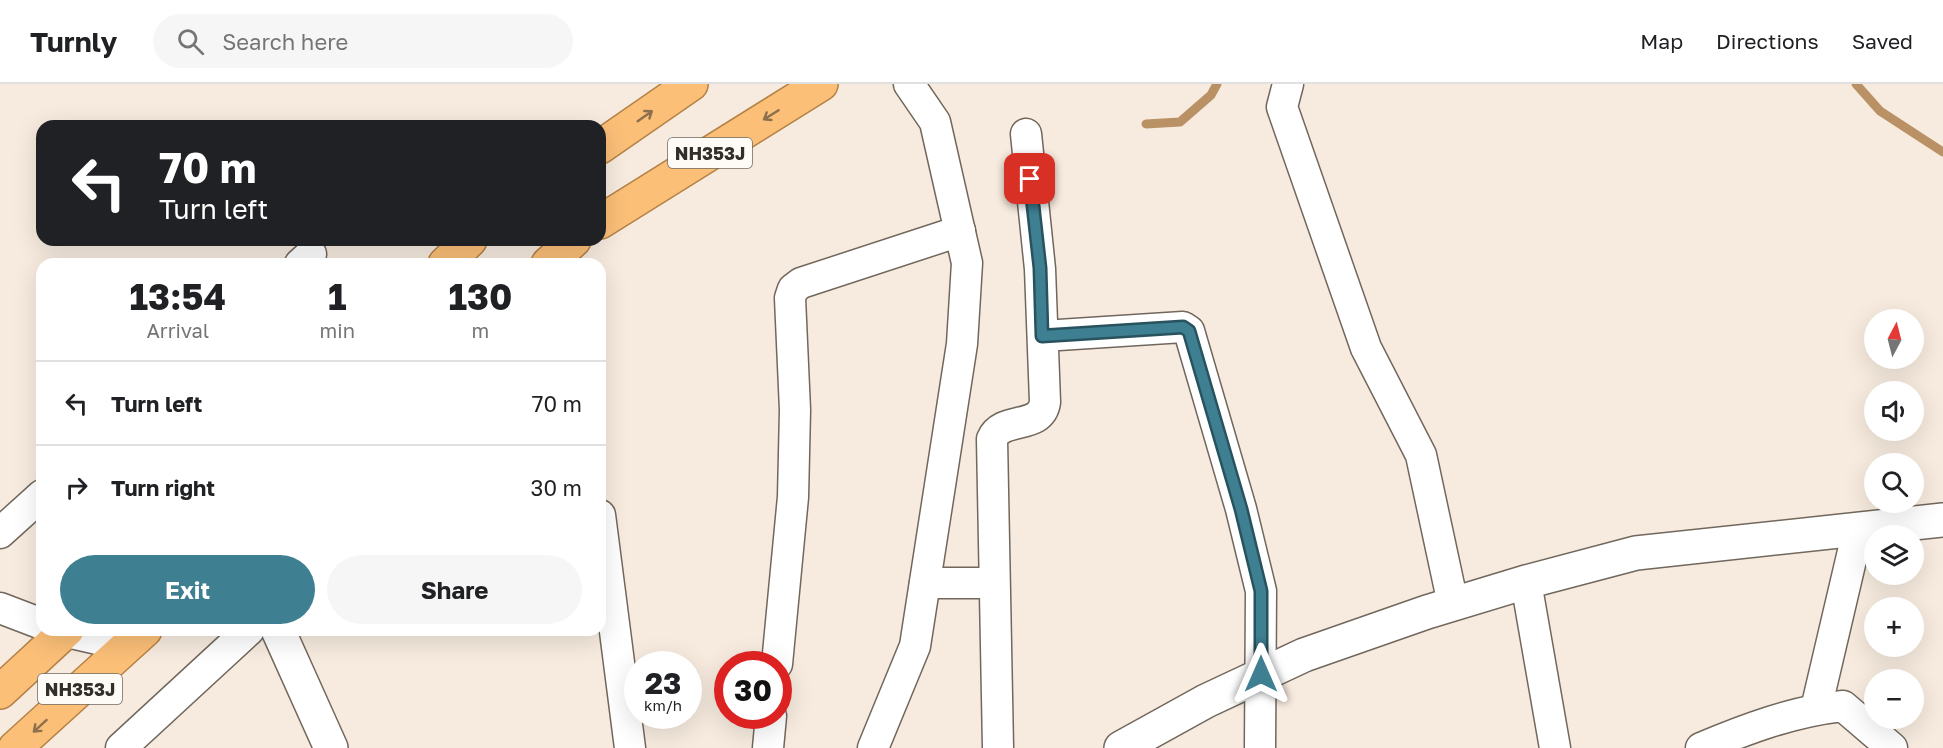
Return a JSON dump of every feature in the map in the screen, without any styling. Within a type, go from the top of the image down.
[{"type":"highway","points":[[606,143],[691,84]]},
{"type":"highway","name":"NH353J","points":[[606,218],[821,84]]},
{"type":"highway","points":[[451,258],[464,246]]},
{"type":"highway","points":[[554,258],[568,246]]},
{"type":"highway","name":"NH353J","points":[[0,692],[52,636]]},
{"type":"highway","name":"NH353J","points":[[15,748],[136,638]]},
{"type":"street","points":[[873,748],[915,646],[962,344],[967,263],[935,122],[909,84]]},
{"type":"street","points":[[1288,84],[1282,106],[1366,348],[1421,455],[1453,604]]},
{"type":"street","points":[[998,748],[992,438],[994,432],[1040,416],[1044,410],[1040,268],[1026,134]]},
{"type":"street","points":[[778,651],[793,497],[795,410],[790,298],[793,289],[801,283],[960,231]]},
{"type":"street","points":[[1042,336],[1183,327],[1189,331],[1241,509],[1261,591],[1260,748]]},
{"type":"street","points":[[0,533],[36,500]]},
{"type":"street","points":[[1121,748],[1206,701],[1304,655],[1453,604],[1526,582],[1636,553],[1943,520]]},
{"type":"street","points":[[1815,709],[1858,530]]},
{"type":"street","points":[[606,562],[630,748]]},
{"type":"street","points":[[1526,582],[1555,748]]},
{"type":"street","points":[[925,583],[994,583]]},
{"type":"street","points":[[0,609],[36,621]]},
{"type":"street","points":[[119,636],[136,638]]},
{"type":"street","points":[[122,748],[243,636]]},
{"type":"street","points":[[281,636],[332,748]]},
{"type":"street","points":[[1701,748],[1736,734],[1815,709],[1843,706],[1892,748]]},
{"type":"street","points":[[768,748],[770,729]]},
{"type":"waterway","points":[[1146,124],[1180,122],[1211,95],[1217,84]]},
{"type":"waterway","points":[[1856,84],[1880,111],[1943,152]]},
{"type":"route","points":[[1030,179],[1040,268],[1042,336],[1183,327],[1189,331],[1241,509],[1261,591],[1261,674]]}]
